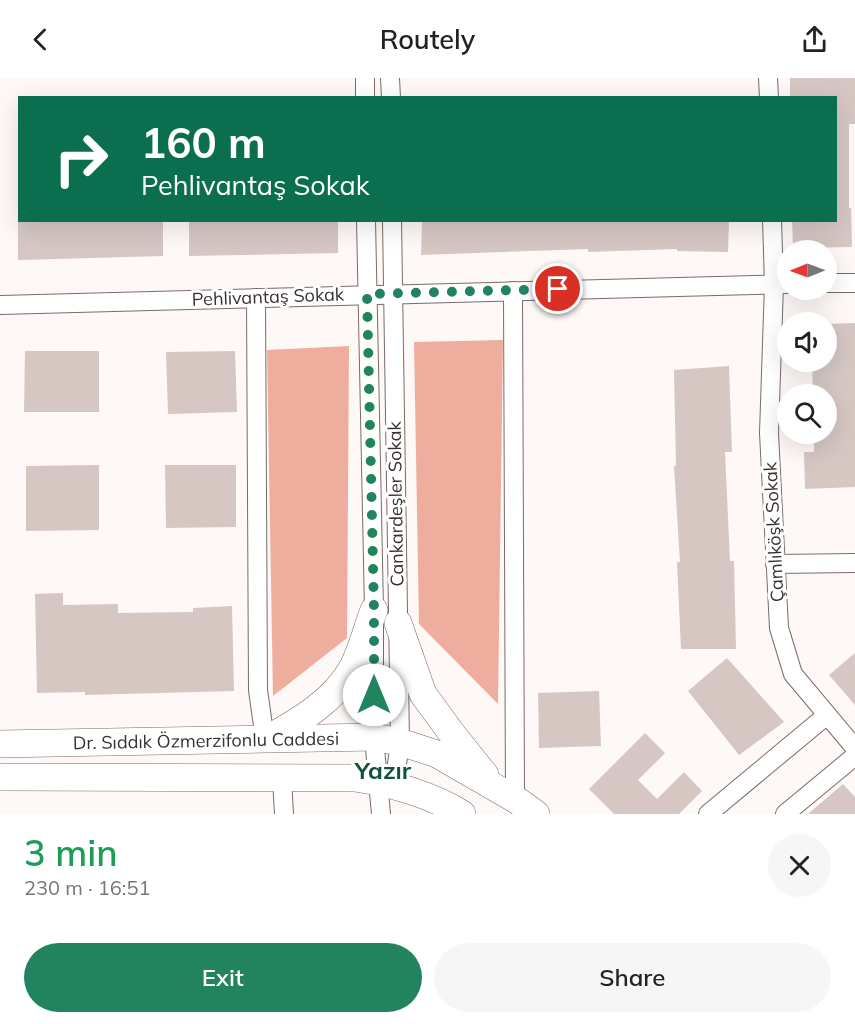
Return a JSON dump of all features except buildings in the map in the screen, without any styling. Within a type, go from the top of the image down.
[{"type":"main road","points":[[265,740],[295,724],[332,696],[353,667],[374,610]]},
{"type":"main road","points":[[398,623],[423,694],[453,735],[515,800]]},
{"type":"main road","name":"Dr. Sıddık Özmerzifonlu Caddesi","points":[[0,744],[374,737],[400,742],[438,754],[515,800]]},
{"type":"main road","name":"Dr. Sıddık Özmerzifonlu Caddesi","points":[[0,777],[356,778],[386,784],[450,806],[462,814]]},
{"type":"street","points":[[364,78],[365,96]]},
{"type":"street","points":[[390,78],[391,96]]},
{"type":"street","points":[[768,78],[769,96]]},
{"type":"street","name":"Cankardeşler Sokak","points":[[366,222],[374,610],[374,737],[386,784]]},
{"type":"street","name":"Cankardeşler Sokak","points":[[386,784],[400,742],[392,222]]},
{"type":"street","name":"Çamlıköşk Sokak","points":[[772,222],[777,256]]},
{"type":"street","points":[[837,283],[855,283]]},
{"type":"street","name":"Pehlivantaş Sokak","points":[[0,305],[777,284]]},
{"type":"street","points":[[513,291],[515,800]]},
{"type":"street","points":[[256,298],[258,690],[265,740]]},
{"type":"street","name":"Çamlıköşk Sokak","points":[[780,300],[769,433],[779,628],[793,674],[855,748]]},
{"type":"street","points":[[776,564],[855,563]]},
{"type":"street","points":[[708,814],[827,715]]},
{"type":"street","points":[[785,814],[855,756]]},
{"type":"street","points":[[282,779],[284,814]]},
{"type":"street","points":[[381,814],[386,784]]},
{"type":"shaded area","points":[[503,340],[498,704],[419,624],[414,342]]},
{"type":"shaded area","points":[[349,346],[347,638],[273,696],[267,350]]},
{"type":"district","name":"Yazır","points":[[383,771]]},
{"type":"route","points":[[374,695],[367,294],[558,289]]}]
